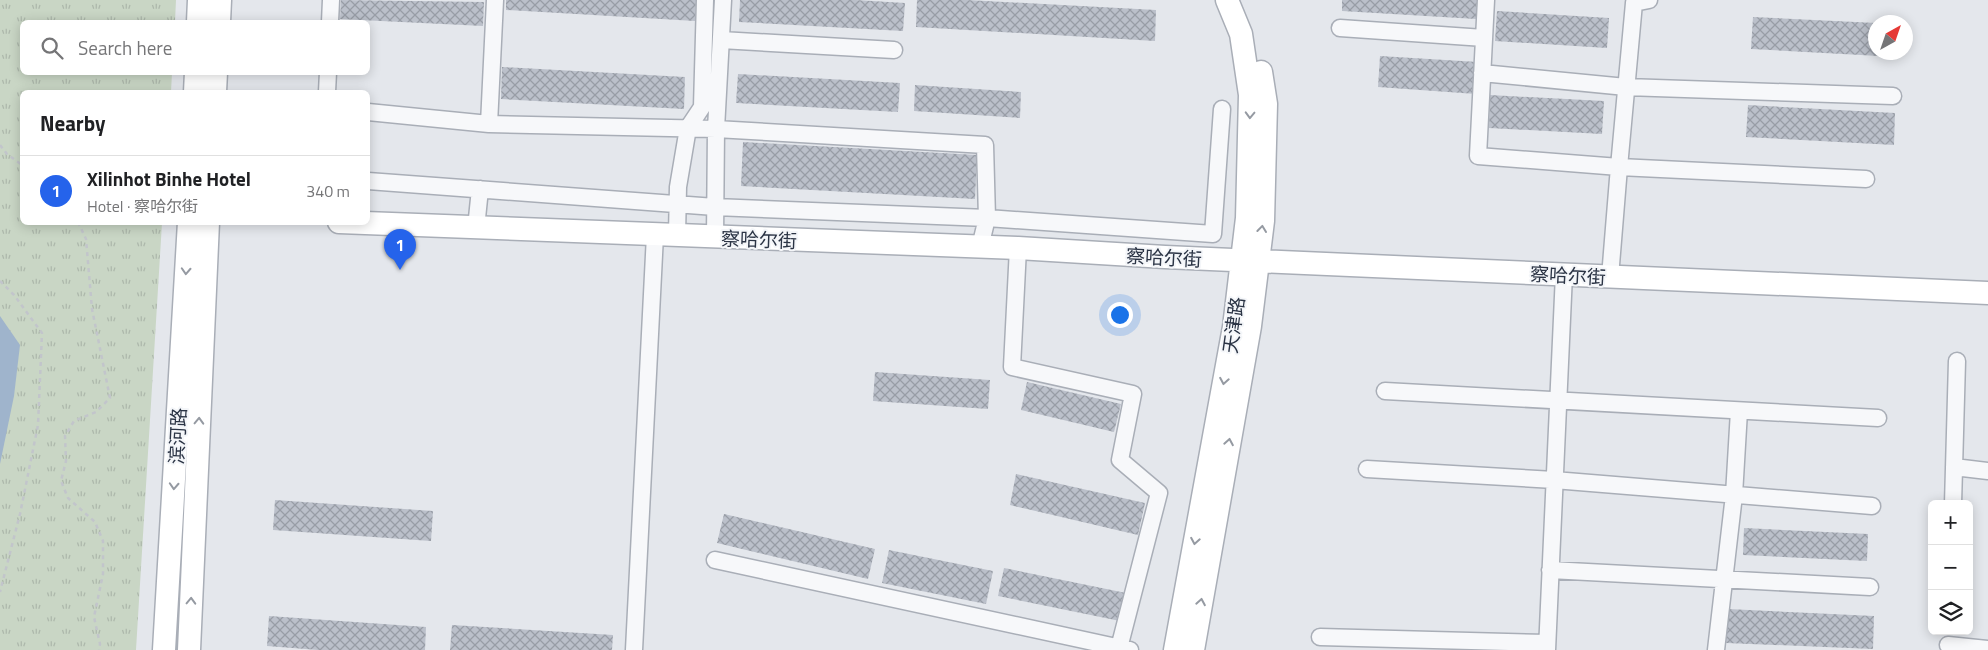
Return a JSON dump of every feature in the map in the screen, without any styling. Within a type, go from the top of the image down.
[{"type":"street","points":[[198,20],[199,0]]},
{"type":"street","points":[[218,20],[220,0]]},
{"type":"street","points":[[330,20],[331,0]]},
{"type":"street","points":[[489,124],[494,0]]},
{"type":"street","points":[[634,650],[666,235],[678,203],[678,187],[688,128],[702,106],[705,0]]},
{"type":"street","points":[[715,237],[716,129],[723,0]]},
{"type":"street","name":"天津路","points":[[1193,650],[1250,326],[1250,261],[1246,218],[1250,95],[1241,34],[1227,0]]},
{"type":"street","name":"天津路","points":[[1175,650],[1234,326],[1250,261],[1263,221],[1266,104],[1254,28],[1244,0]]},
{"type":"street","points":[[1486,0],[1478,156],[1619,167],[1866,179]]},
{"type":"street","points":[[1610,277],[1634,3],[1649,0]]},
{"type":"street","points":[[1340,28],[1484,38]]},
{"type":"street","points":[[721,40],[894,50]]},
{"type":"street","points":[[1482,72],[1626,87],[1893,96]]},
{"type":"street","points":[[195,90],[196,75]]},
{"type":"street","points":[[216,75],[216,90]]},
{"type":"street","points":[[327,90],[328,75]]},
{"type":"street","points":[[370,181],[715,207],[987,218],[1213,234],[1222,109]]},
{"type":"street","points":[[370,112],[489,124],[716,129],[984,146],[987,218],[980,247]]},
{"type":"street","points":[[476,228],[480,189]]},
{"type":"street","name":"察哈尔街","points":[[370,223],[1018,248],[1250,261],[1988,293]]},
{"type":"street","name":"滨河路","points":[[164,650],[189,225]]},
{"type":"street","name":"滨河路","points":[[189,650],[208,225]]},
{"type":"street","points":[[716,560],[1124,649],[1159,493],[1120,460],[1133,394],[1012,367],[1018,248]]},
{"type":"street","points":[[1320,637],[1547,647],[1564,274]]},
{"type":"street","points":[[1952,500],[1957,361]]},
{"type":"street","points":[[1385,391],[1878,418]]},
{"type":"street","points":[[1716,650],[1734,495],[1739,411]]},
{"type":"street","points":[[1954,468],[1988,471]]},
{"type":"street","points":[[1367,469],[1554,480],[1872,506]]},
{"type":"street","points":[[1550,570],[1870,587]]},
{"type":"street","points":[[1948,642],[1988,649]]},
{"type":"path","points":[[0,145],[7,154],[20,164]]},
{"type":"path","points":[[79,225],[86,239],[92,309],[110,398],[96,412],[74,421],[65,436],[66,460],[61,481],[68,498],[96,522],[103,541],[103,574],[94,618],[100,644],[99,650]]},
{"type":"path","points":[[0,281],[14,295],[42,332],[38,425],[0,592]]},
{"type":"green space","points":[[0,0],[176,0],[175,20],[20,20],[20,75],[172,75],[171,90],[20,90],[20,225],[162,225],[136,650],[0,650]]},
{"type":"water","points":[[0,316],[20,345],[14,396],[0,464]]},
{"type":"building","points":[[341,0],[484,2],[483,26],[340,19]]},
{"type":"building","points":[[506,0],[696,0],[695,21],[506,10]]},
{"type":"building","points":[[740,0],[856,0],[905,3],[903,31],[739,22]]},
{"type":"building","points":[[917,0],[967,0],[1156,10],[1155,41],[916,27]]},
{"type":"building","points":[[1342,0],[1477,0],[1476,19],[1342,11]]},
{"type":"building","points":[[1497,11],[1609,18],[1607,48],[1495,41]]},
{"type":"building","points":[[1753,17],[1868,23],[1868,55],[1751,49]]},
{"type":"building","points":[[1380,56],[1478,62],[1476,94],[1378,87]]},
{"type":"building","points":[[502,67],[685,77],[684,109],[501,99]]},
{"type":"building","points":[[738,74],[900,83],[898,112],[736,103]]},
{"type":"building","points":[[915,85],[1021,92],[1020,118],[914,111]]},
{"type":"building","points":[[1490,95],[1604,101],[1602,134],[1489,128]]},
{"type":"building","points":[[1748,105],[1895,113],[1894,145],[1746,137]]},
{"type":"building","points":[[743,142],[977,155],[975,199],[741,186]]},
{"type":"building","points":[[875,372],[990,380],[988,409],[873,401]]},
{"type":"building","points":[[1027,382],[1121,404],[1114,432],[1021,410]]},
{"type":"building","points":[[1016,474],[1145,503],[1138,535],[1010,505]]},
{"type":"building","points":[[275,500],[433,511],[431,541],[273,530]]},
{"type":"building","points":[[724,514],[875,549],[868,579],[717,543]]},
{"type":"building","points":[[1744,528],[1868,534],[1867,561],[1743,555]]},
{"type":"building","points":[[889,550],[993,571],[986,604],[882,583]]},
{"type":"building","points":[[1004,568],[1126,593],[1120,621],[998,596]]},
{"type":"building","points":[[1728,609],[1874,616],[1873,649],[1726,643]]},
{"type":"building","points":[[269,616],[426,627],[425,650],[318,650],[267,646]]},
{"type":"building","points":[[452,625],[613,635],[612,650],[450,650]]},
{"type":"place","name":"Xilinhot Binhe Hotel","points":[[400,270]]}]
